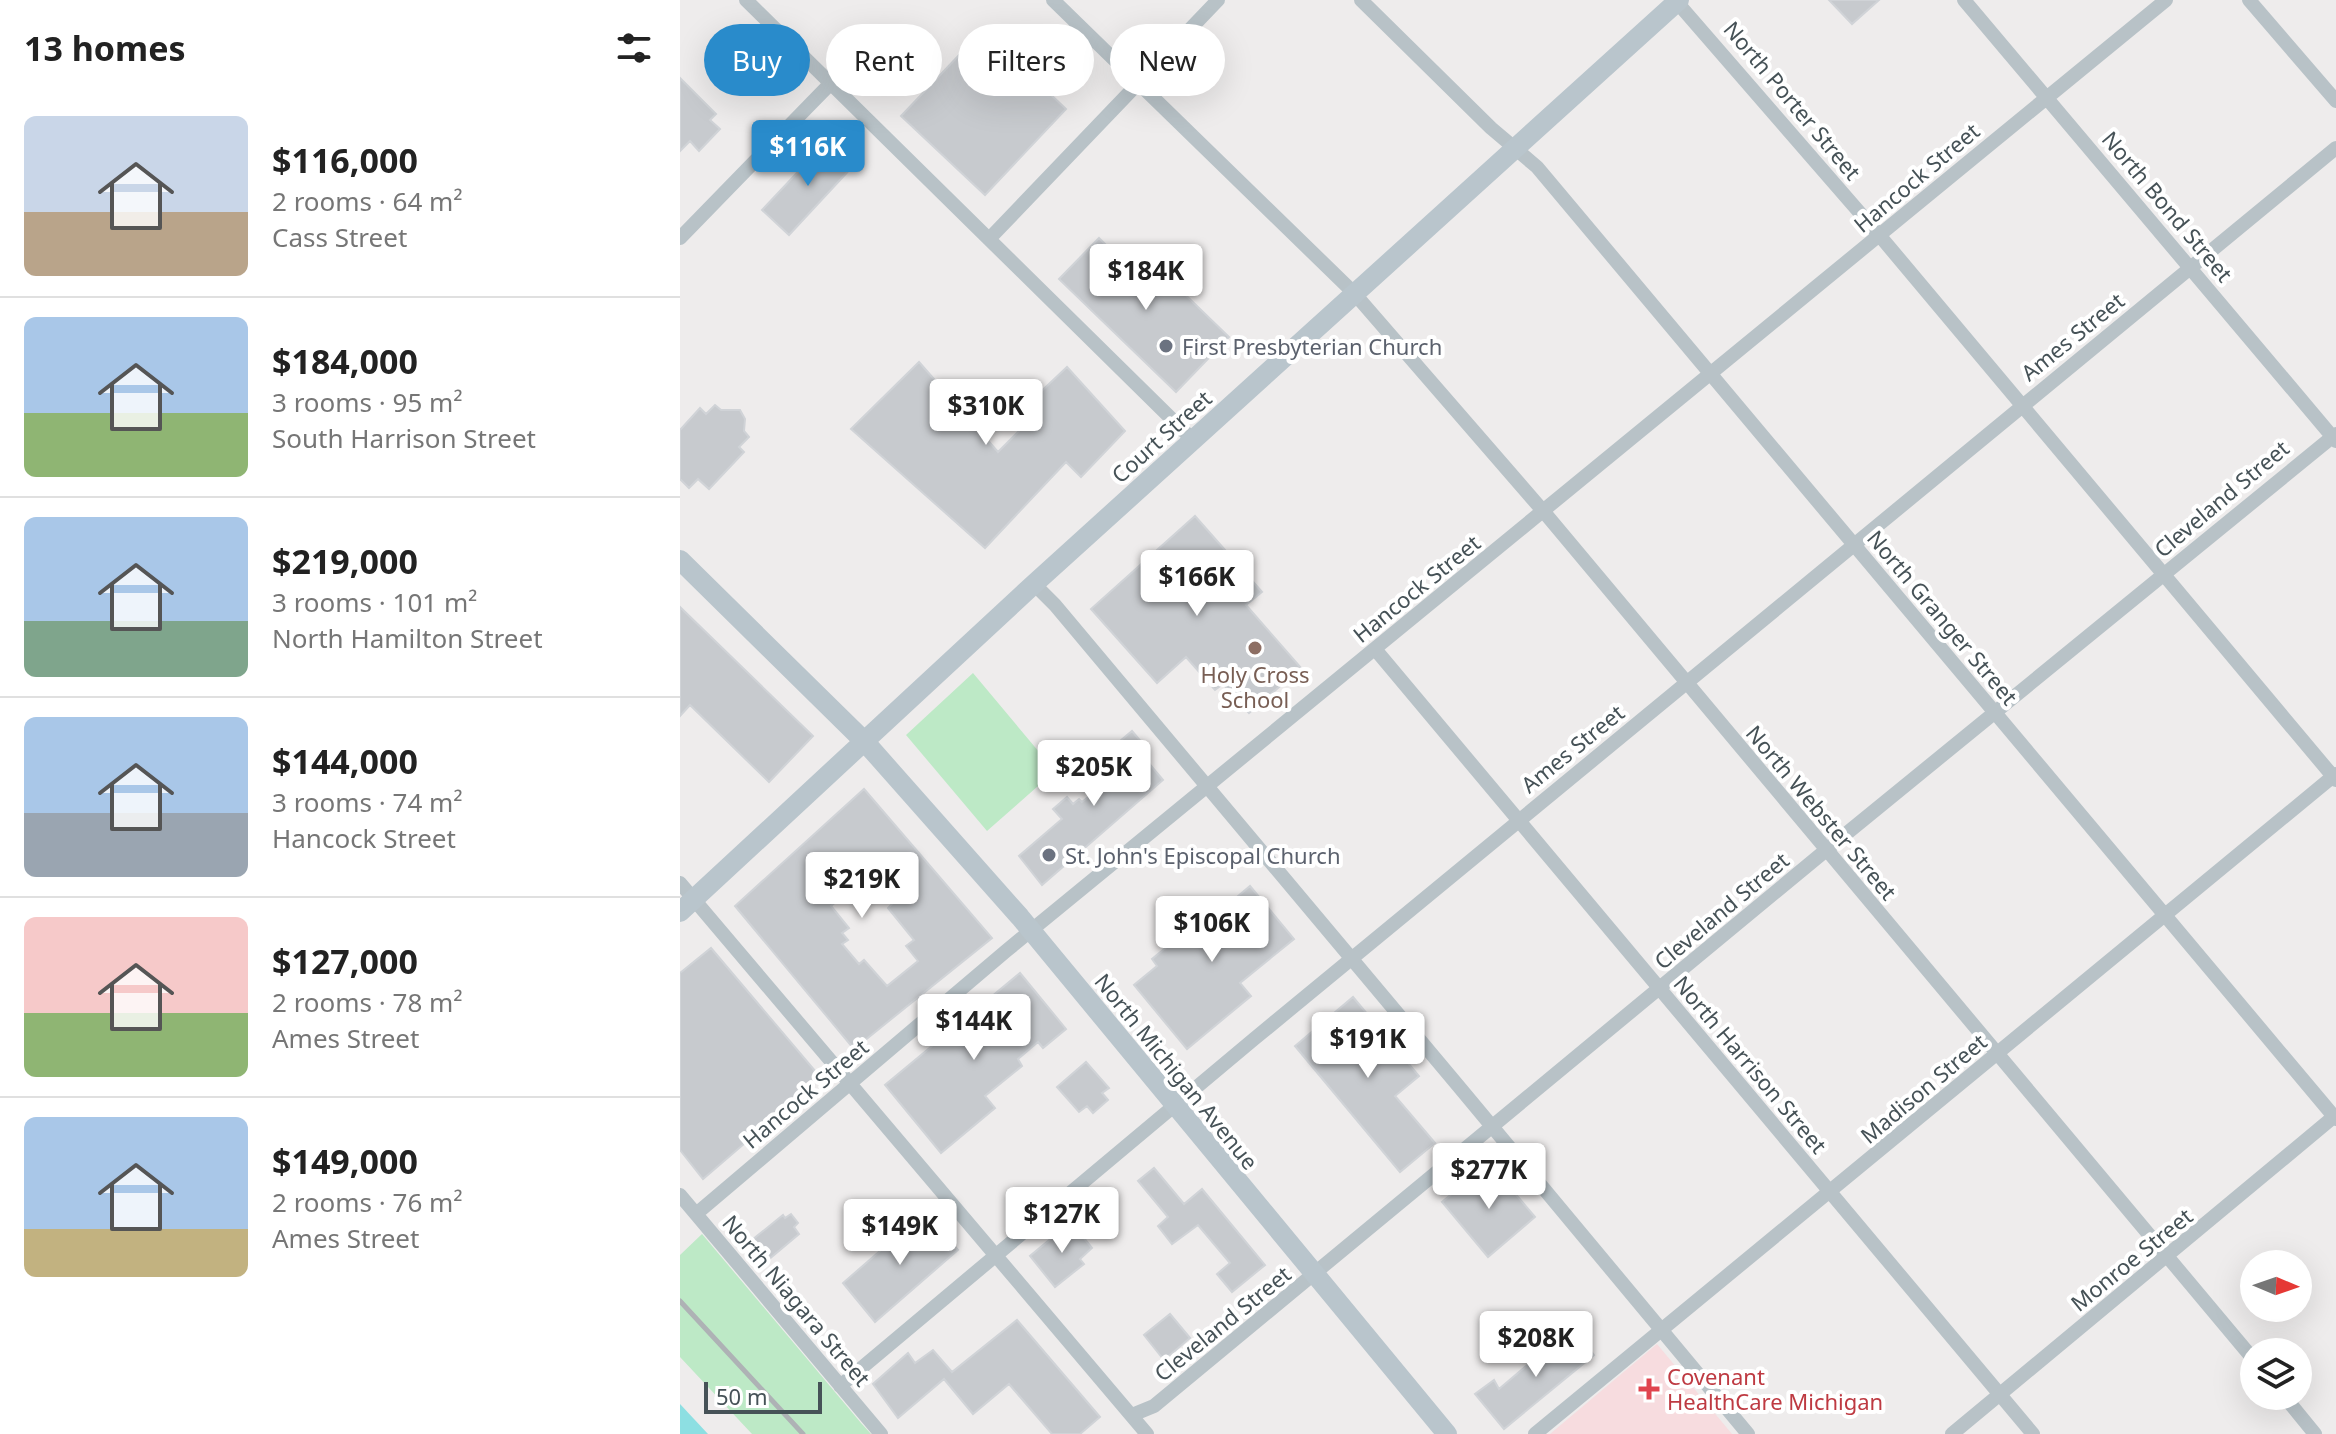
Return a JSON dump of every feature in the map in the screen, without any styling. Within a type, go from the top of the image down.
[{"type":"main road","name":"Court Street","points":[[680,912],[1034,584],[1677,1]]},
{"type":"main road","name":"North Michigan Avenue","points":[[680,560],[865,742],[1033,932],[1447,1434]]},
{"type":"street","points":[[746,0],[826,78]]},
{"type":"street","name":"North Webster Street","points":[[1053,0],[1110,56]]},
{"type":"street","points":[[1195,24],[1218,0]]},
{"type":"street","name":"North Granger Street","points":[[1361,0],[1513,148],[1537,167],[2335,1117]]},
{"type":"street","name":"North Bond Street","points":[[1964,0],[2335,437]]},
{"type":"street","name":"Hancock Street","points":[[696,1214],[1375,649],[2166,0]]},
{"type":"street","points":[[2249,0],[2336,101]]},
{"type":"street","name":"North Porter Street","points":[[1677,1],[1880,236],[2335,777]]},
{"type":"street","points":[[680,238],[826,88]]},
{"type":"street","points":[[844,96],[990,238],[1023,276],[1193,440]]},
{"type":"street","points":[[990,238],[1126,96]]},
{"type":"street","name":"North Webster Street","points":[[1150,96],[1354,293],[1544,512],[2240,1343]]},
{"type":"street","name":"Ames Street","points":[[840,1386],[996,1252],[2336,148]]},
{"type":"street","name":"Cleveland Street","points":[[1132,1415],[1154,1406],[1314,1276],[1825,851],[2335,437]]},
{"type":"street","points":[[1034,584],[1209,787],[1748,1434]]},
{"type":"street","name":"North Harrison Street","points":[[1375,649],[2033,1434]]},
{"type":"street","name":"Madison Street","points":[[1535,1434],[2335,777]]},
{"type":"street","points":[[680,883],[852,1082],[1147,1434]]},
{"type":"street","name":"Monroe Street","points":[[1952,1434],[2335,1117]]},
{"type":"street","name":"North Niagara Street","points":[[680,1195],[881,1434]]},
{"type":"street","points":[[2295,1410],[2315,1434]]},
{"type":"shaded area","name":"Covenant HealthCare Michigan","points":[[1657,1344],[1732,1434],[1550,1434]]},
{"type":"green space","points":[[973,673],[1055,771],[987,831],[906,735]]},
{"type":"green space","points":[[702,1234],[871,1434],[752,1434],[680,1357],[680,1255]]},
{"type":"water","points":[[680,1404],[708,1434],[680,1434]]},
{"type":"building","points":[[1829,0],[1879,0],[1852,24]]},
{"type":"building","points":[[958,56],[958,96],[1052,96],[1066,109],[985,195],[901,116],[920,96],[942,96],[942,73]]},
{"type":"building","points":[[680,78],[716,114],[710,120],[720,129],[699,151],[690,141],[680,151]]},
{"type":"building","points":[[828,140],[854,165],[789,235],[762,210]]},
{"type":"building","points":[[1099,238],[1122,261],[1136,247],[1229,337],[1176,392],[1059,279]]},
{"type":"building","points":[[919,362],[998,452],[1022,428],[1016,415],[1067,367],[1125,431],[1081,477],[1066,462],[985,548],[851,429]]},
{"type":"building","points":[[715,405],[721,410],[740,410],[745,419],[744,431],[749,437],[739,447],[744,452],[709,489],[698,479],[689,488],[680,479],[680,430],[700,408],[706,414]]},
{"type":"building","points":[[1195,516],[1262,592],[1246,605],[1301,668],[1249,713],[1223,684],[1215,690],[1186,657],[1157,683],[1091,609]]},
{"type":"building","points":[[680,607],[813,736],[769,782],[690,705],[680,716]]},
{"type":"building","points":[[1132,731],[1143,744],[1137,749],[1163,780],[1042,885],[1019,856],[1062,819],[1053,809],[1067,797],[1073,804],[1079,799],[1082,802],[1103,785],[1088,768]]},
{"type":"building","points":[[864,789],[992,938],[854,1049],[735,906]],"holes":[[[869,875],[892,904],[888,908],[914,940],[906,946],[918,961],[887,986],[864,960],[859,964],[842,944],[848,940],[842,933],[849,928],[831,906]]]},
{"type":"building","points":[[1250,886],[1294,939],[1240,983],[1251,996],[1187,1049],[1134,985],[1157,966],[1152,959],[1191,927],[1179,913],[1196,900],[1208,914],[1220,904],[1224,908]]},
{"type":"building","points":[[711,948],[821,1078],[703,1179],[680,1150],[680,973]]},
{"type":"building","points":[[1020,973],[1066,1029],[1043,1048],[1038,1042],[1018,1059],[1022,1066],[985,1096],[995,1108],[941,1153],[885,1085]]},
{"type":"building","points":[[1353,997],[1419,1076],[1395,1096],[1435,1143],[1400,1172],[1295,1046]]},
{"type":"building","points":[[1086,1062],[1109,1088],[1102,1093],[1108,1100],[1093,1113],[1087,1106],[1079,1112],[1057,1087]]},
{"type":"building","points":[[1154,1168],[1184,1204],[1202,1189],[1265,1265],[1232,1292],[1217,1274],[1230,1263],[1198,1225],[1172,1244],[1158,1226],[1168,1217],[1138,1181]]},
{"type":"building","points":[[1497,1172],[1535,1217],[1488,1257],[1442,1202],[1476,1174]]},
{"type":"building","points":[[925,1212],[958,1250],[875,1322],[843,1283]]},
{"type":"building","points":[[791,1214],[798,1223],[794,1227],[799,1234],[768,1260],[752,1240],[783,1215],[785,1218]]},
{"type":"building","points":[[1071,1222],[1092,1248],[1080,1259],[1084,1264],[1055,1287],[1030,1256]]},
{"type":"building","points":[[1170,1314],[1190,1338],[1164,1360],[1144,1335]]},
{"type":"building","points":[[1017,1320],[1100,1417],[1080,1434],[1052,1434],[1009,1384],[973,1414],[944,1379],[898,1418],[873,1384],[908,1353],[915,1363],[933,1350],[952,1372]]},
{"type":"building","points":[[1572,1327],[1594,1355],[1504,1429],[1475,1394],[1494,1380],[1499,1389]]},
{"type":"railway","points":[[680,1301],[803,1434]]},
{"type":"place","name":"First Presbyterian Church","points":[[1166,346]]},
{"type":"place","name":"Holy Cross School","points":[[1255,648]]},
{"type":"place","name":"St. John's Episcopal Church","points":[[1049,855]]},
{"type":"place","name":"Covenant HealthCare Michigan","points":[[1649,1389]]}]
